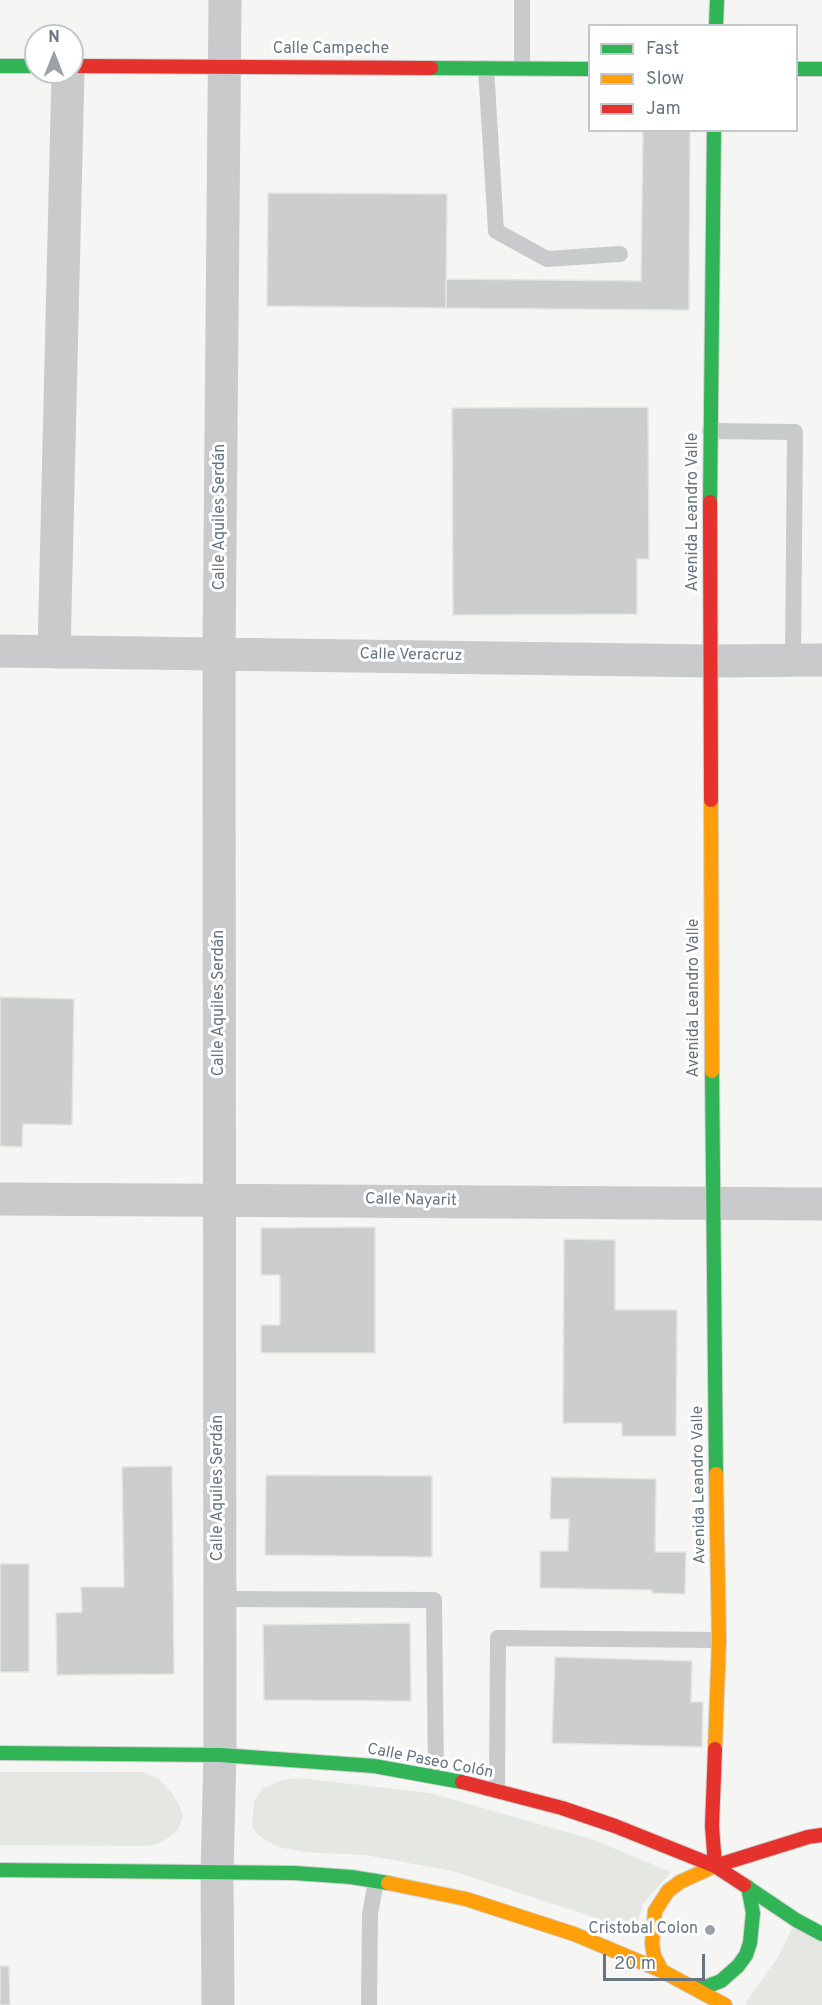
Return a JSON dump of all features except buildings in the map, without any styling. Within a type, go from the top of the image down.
[{"type":"main road","points":[[716,24],[717,0]]},
{"type":"main road","points":[[0,66],[24,66]]},
{"type":"main road","name":"Calle Campeche","points":[[84,66],[588,69]]},
{"type":"main road","points":[[798,69],[822,69]]},
{"type":"main road","name":"Avenida Leandro Valle","points":[[714,132],[710,431],[712,1204],[719,1640],[712,1826],[715,1866]]},
{"type":"main road","name":"Calle Paseo Colón","points":[[0,1753],[220,1755],[374,1766],[436,1777],[583,1815],[715,1866],[822,1934]]},
{"type":"main road","points":[[662,1971],[654,1956],[652,1943],[655,1911],[668,1891],[693,1875],[715,1866],[808,1837],[822,1835]]},
{"type":"main road","points":[[0,1870],[294,1873],[376,1881],[466,1899],[574,1934],[662,1971],[694,1996],[725,2005]]},
{"type":"main road","points":[[694,1996],[708,1986],[721,1981],[738,1966],[746,1955],[751,1936],[753,1913],[748,1887]]},
{"type":"street","name":"Calle Aquiles Serdán","points":[[218,2005],[217,1872],[220,1755],[219,653],[225,0]]},
{"type":"street","points":[[54,652],[68,84]]},
{"type":"street","name":"Calle Veracruz","points":[[0,651],[712,661],[807,660]]},
{"type":"street","name":"Calle Nayarit","points":[[0,1199],[822,1204]]},
{"type":"lane","points":[[522,0],[522,68]]},
{"type":"lane","points":[[486,68],[496,231],[547,259],[620,254]]},
{"type":"lane","points":[[710,431],[795,432],[807,660]]},
{"type":"lane","points":[[219,1599],[434,1600],[436,1777]]},
{"type":"lane","points":[[497,1791],[498,1638],[719,1640]]},
{"type":"lane","points":[[369,2005],[370,1914],[376,1881]]},
{"type":"shaded area","points":[[0,1772],[143,1772],[159,1779],[172,1793],[183,1818],[177,1831],[164,1841],[149,1846],[0,1845]]},
{"type":"shaded area","points":[[299,1778],[430,1793],[591,1839],[671,1872],[643,1904],[635,1933],[453,1871],[365,1855],[304,1852],[278,1847],[259,1836],[252,1826],[254,1801],[263,1788],[280,1781]]},
{"type":"shaded area","points":[[796,1920],[822,1934],[822,2005],[745,2004],[778,1957]]},
{"type":"traffic: fast","points":[[716,24],[717,0]]},
{"type":"traffic: fast","points":[[0,66],[24,66]]},
{"type":"traffic: fast","points":[[431,68],[588,69]]},
{"type":"traffic: fast","points":[[798,69],[822,69]]},
{"type":"traffic: fast","points":[[710,502],[714,132]]},
{"type":"traffic: fast","points":[[712,1071],[716,1474]]},
{"type":"traffic: fast","points":[[0,1753],[220,1755],[374,1766],[462,1782]]},
{"type":"traffic: fast","points":[[0,1870],[294,1873],[351,1877],[388,1883]]},
{"type":"traffic: fast","points":[[744,1885],[796,1920],[822,1934]]},
{"type":"traffic: fast","points":[[694,1987],[708,1986],[721,1981],[738,1966],[746,1955],[750,1943],[753,1913],[748,1887]]},
{"type":"traffic: slow","points":[[711,800],[712,1071]]},
{"type":"traffic: slow","points":[[715,1749],[719,1640],[716,1474]]},
{"type":"traffic: slow","points":[[662,1971],[654,1956],[652,1943],[655,1911],[668,1891],[680,1882],[715,1866]]},
{"type":"traffic: slow","points":[[388,1883],[466,1899],[574,1934],[662,1971],[725,2005]]},
{"type":"traffic: jam","points":[[84,66],[431,68]]},
{"type":"traffic: jam","points":[[710,502],[711,800]]},
{"type":"traffic: jam","points":[[715,1749],[712,1826],[715,1866],[808,1837],[822,1835]]},
{"type":"traffic: jam","points":[[462,1782],[562,1808],[615,1826],[715,1866],[744,1885]]},
{"type":"place","name":"Cristobal Colon","points":[[710,1930]]}]
